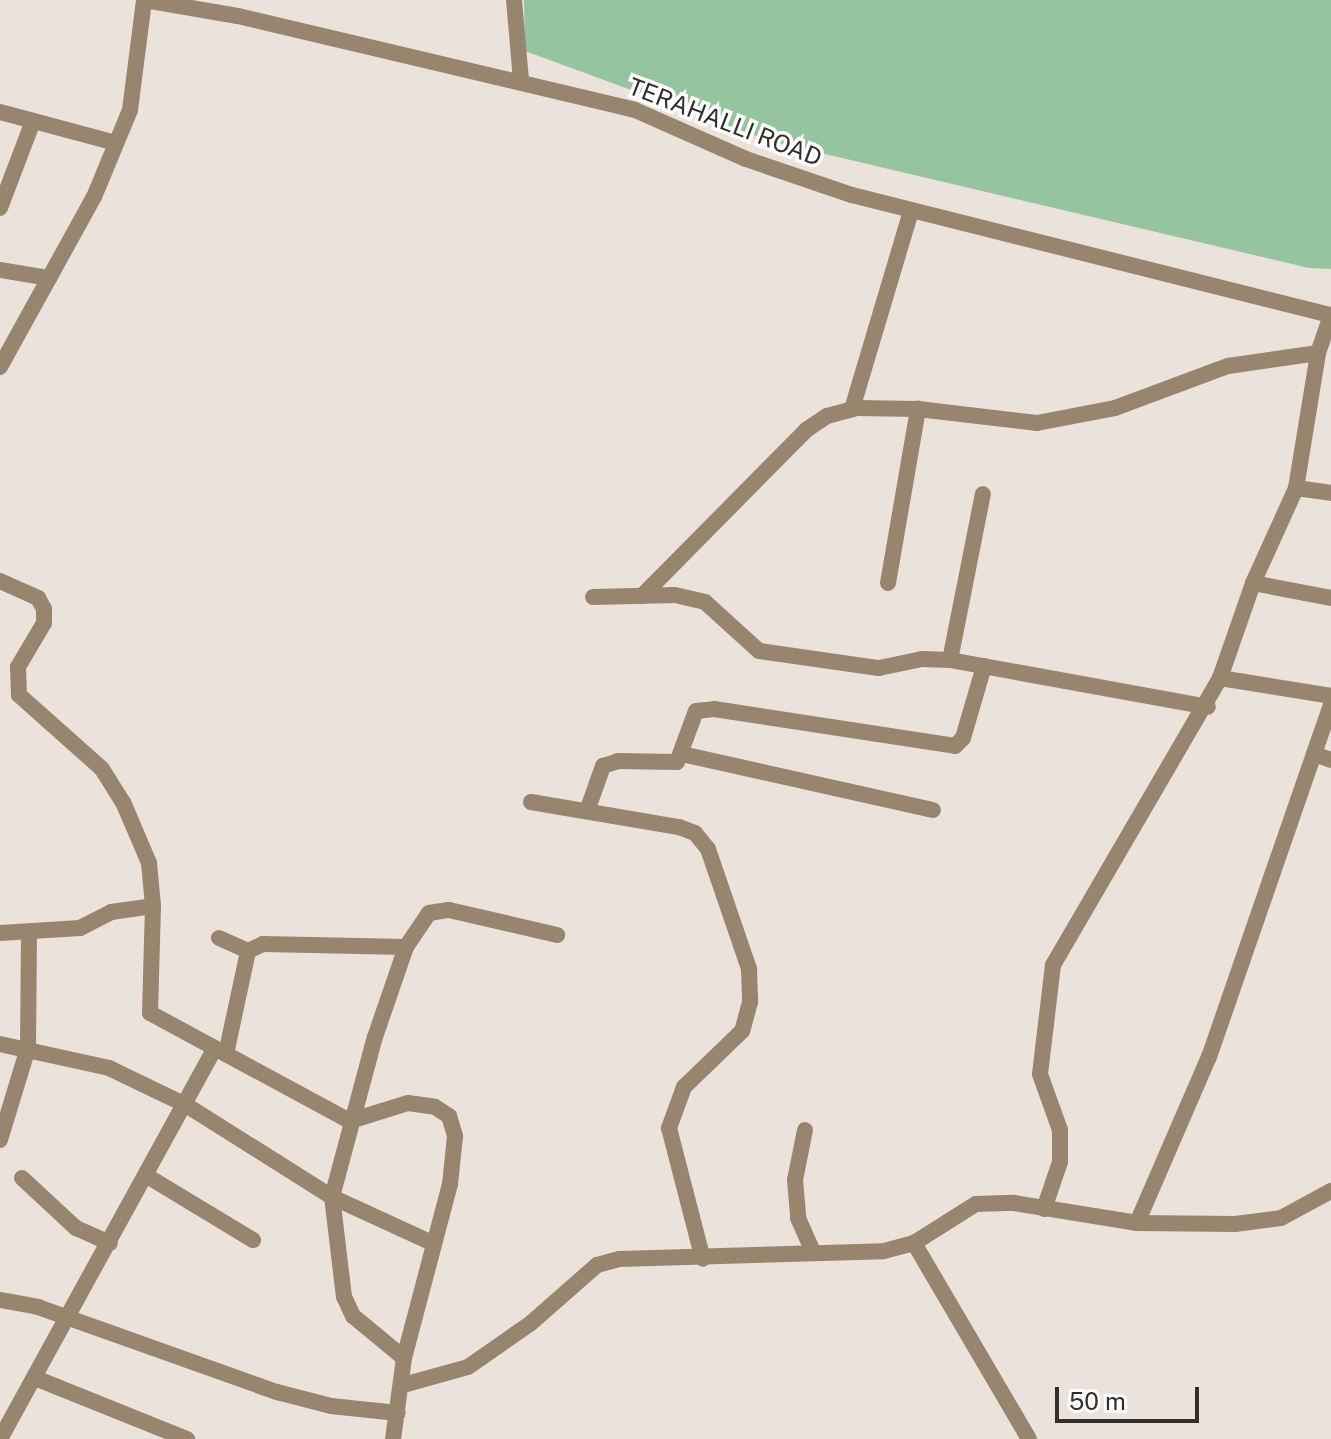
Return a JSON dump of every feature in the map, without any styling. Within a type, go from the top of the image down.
[{"type":"street","name":"TERAHALLI ROAD","points":[[144,0],[521,80],[635,110],[746,159],[911,211],[1331,316]]},
{"type":"street","points":[[0,367],[94,197],[130,110],[144,0]]},
{"type":"street","points":[[514,0],[521,80]]},
{"type":"street","points":[[0,112],[116,143]]},
{"type":"street","points":[[0,208],[33,121]]},
{"type":"street","points":[[852,409],[911,211]]},
{"type":"street","points":[[0,270],[49,278]]},
{"type":"street","points":[[1044,1209],[1060,1162],[1060,1130],[1040,1074],[1053,965],[1208,707],[1253,583],[1296,488],[1318,353],[1331,316]]},
{"type":"street","points":[[642,596],[806,430],[827,416],[852,409],[918,409],[1037,423],[1115,408],[1228,366],[1318,353]]},
{"type":"street","points":[[888,583],[918,409]]},
{"type":"street","points":[[1296,488],[1331,493]]},
{"type":"street","points":[[950,660],[983,494]]},
{"type":"street","points":[[0,581],[38,598],[44,609],[44,623],[18,667],[19,695],[109,780],[149,863],[153,906],[150,1013],[350,1121],[408,1103],[435,1107],[449,1116],[455,1136],[450,1184],[404,1358],[403,1385],[393,1439]]},
{"type":"street","points":[[1253,583],[1331,598]]},
{"type":"street","points":[[593,597],[675,595],[705,602],[759,651],[879,668],[922,659],[950,660],[1208,707]]},
{"type":"street","points":[[587,811],[603,766],[618,761],[668,764],[682,754],[696,711],[714,709],[955,746],[963,738],[984,666]]},
{"type":"street","points":[[1220,678],[1331,696]]},
{"type":"street","points":[[1137,1223],[1209,1057],[1331,704]]},
{"type":"street","points":[[682,754],[933,810]]},
{"type":"street","points":[[1314,754],[1331,760]]},
{"type":"street","points":[[531,802],[695,833],[708,849],[749,969],[750,1002],[742,1031],[684,1087],[669,1128],[703,1259]]},
{"type":"street","points":[[0,933],[80,928],[111,912],[153,906]]},
{"type":"street","points":[[404,1358],[353,1316],[344,1297],[332,1197],[350,1121],[406,947],[429,913],[449,910],[557,935]]},
{"type":"street","points":[[0,1140],[28,1048],[29,932]]},
{"type":"street","points":[[219,938],[248,951],[263,944],[406,947]]},
{"type":"street","points":[[0,1439],[186,1105],[221,1051],[248,951]]},
{"type":"street","points":[[0,1044],[109,1068],[186,1105],[332,1197],[434,1244]]},
{"type":"street","points":[[805,1130],[795,1180],[798,1218],[813,1251]]},
{"type":"street","points":[[147,1176],[253,1240]]},
{"type":"street","points":[[22,1178],[76,1228],[110,1243]]},
{"type":"street","points":[[403,1385],[468,1367],[531,1323],[597,1265],[643,1257],[703,1259],[813,1251],[872,1252],[914,1243],[976,1204],[1014,1203],[1137,1223],[1235,1224],[1281,1218],[1331,1191]]},
{"type":"street","points":[[914,1243],[1029,1439]]},
{"type":"street","points":[[0,1300],[69,1318],[277,1392],[331,1406],[398,1413]]},
{"type":"street","points":[[35,1378],[187,1439]]},
{"type":"green space","points":[[524,0],[1331,0],[1331,269],[1309,268],[770,141],[525,51]]}]
